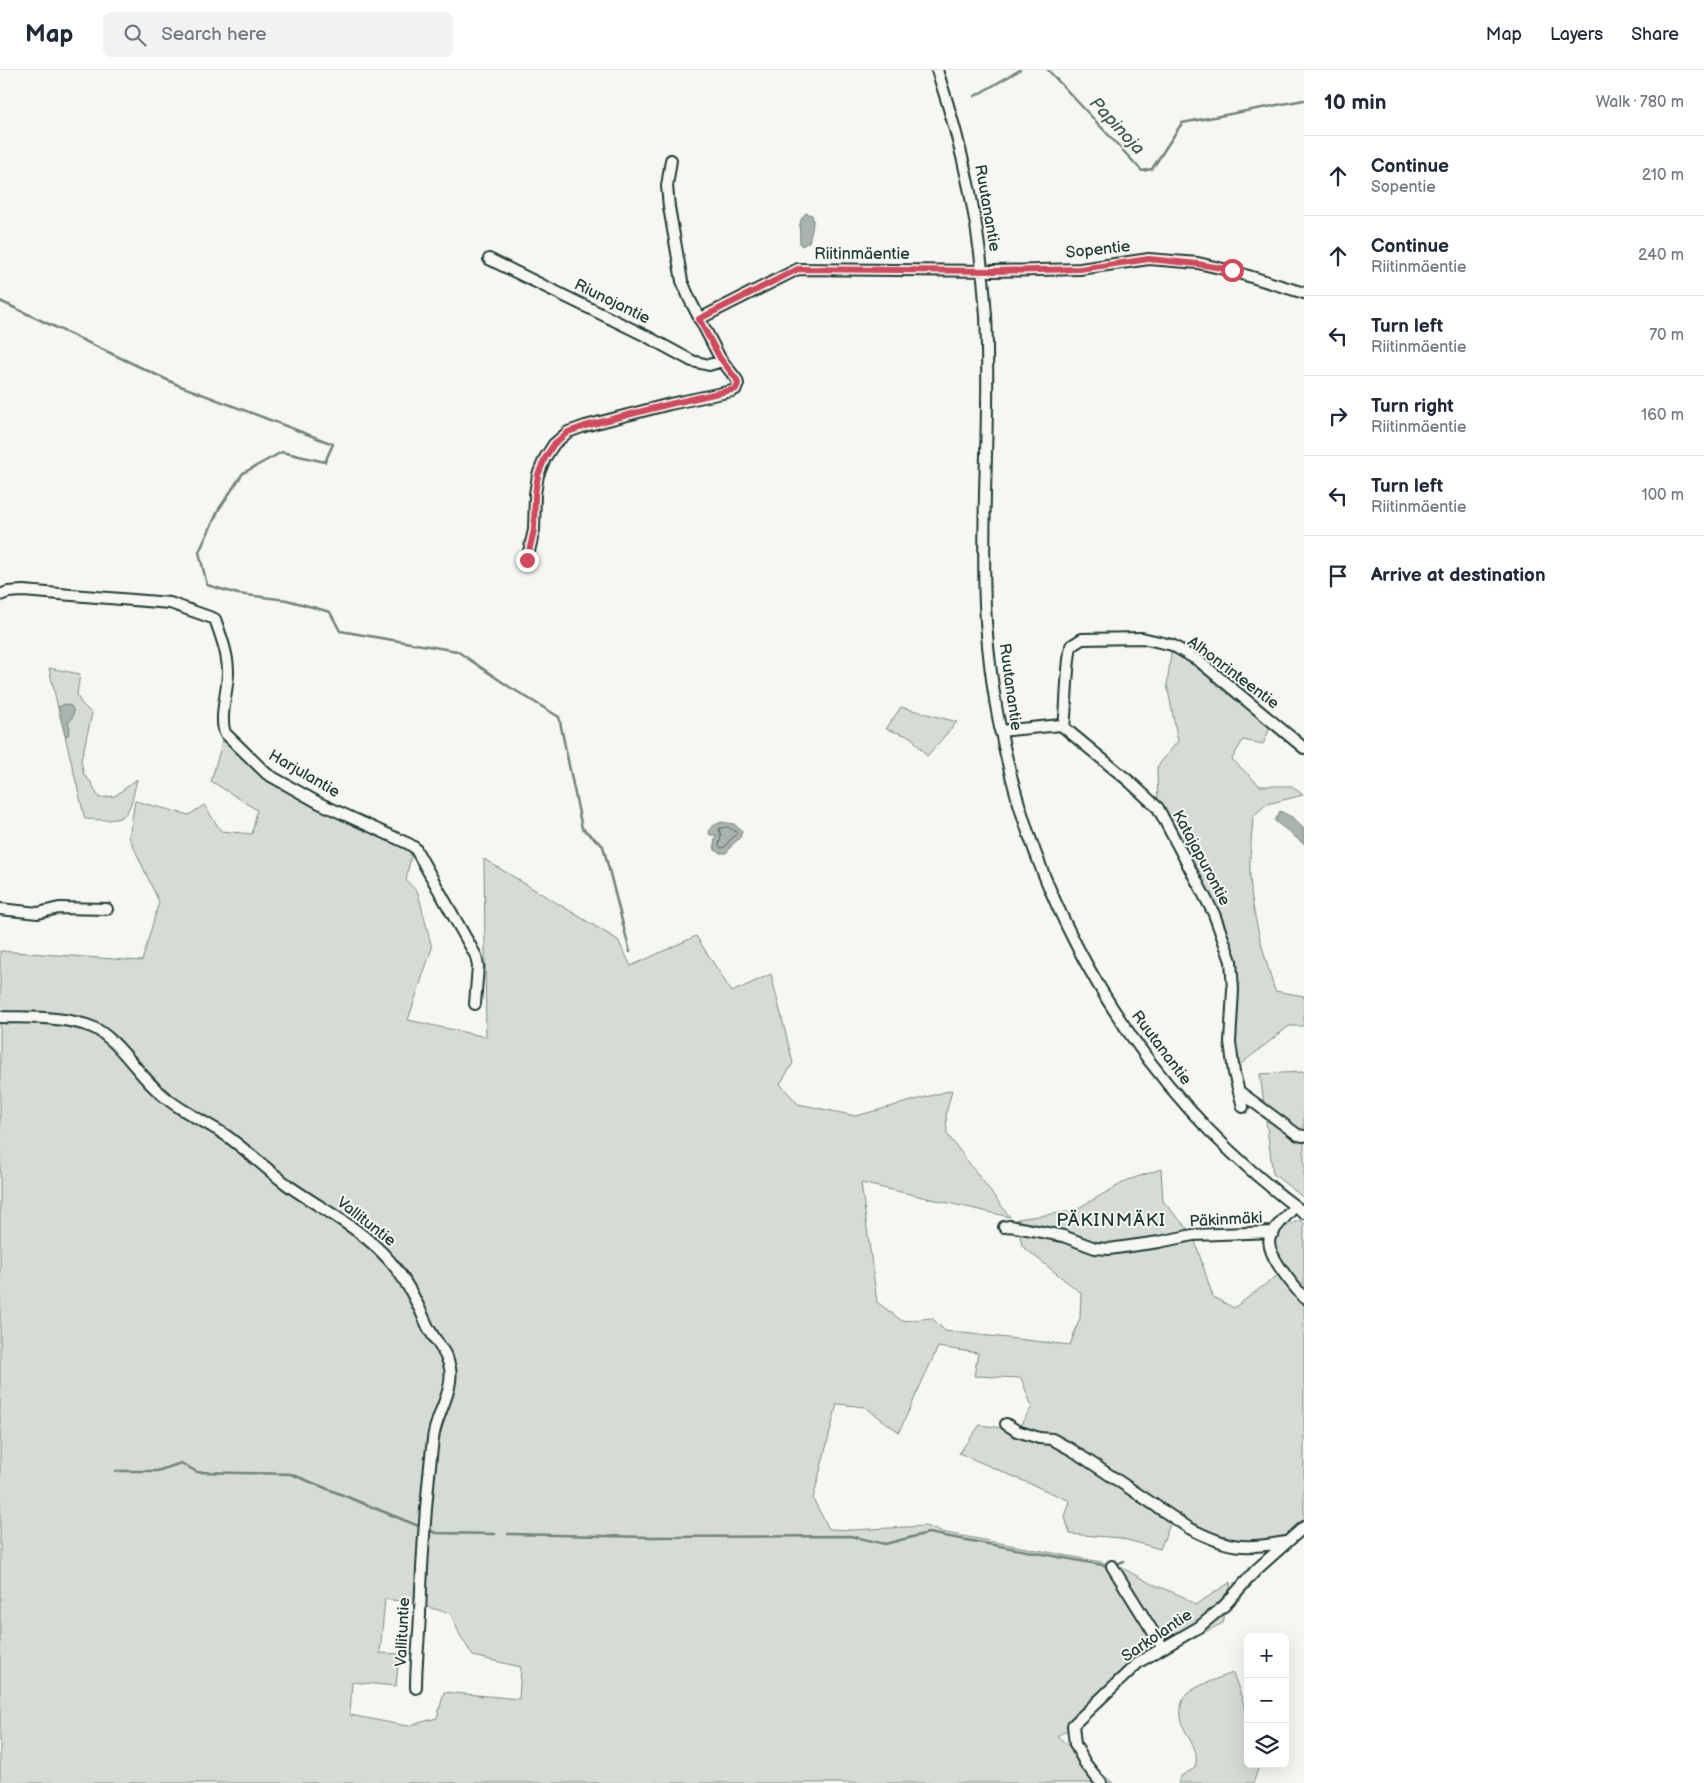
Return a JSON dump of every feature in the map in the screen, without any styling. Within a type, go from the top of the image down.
[{"type":"street","name":"Ruutanantie","points":[[937,70],[961,147],[979,235],[986,316],[985,603],[990,662],[1000,731],[1014,789],[1045,879],[1060,914],[1098,984],[1125,1027],[1155,1068],[1182,1100],[1249,1168],[1304,1213]]},
{"type":"street","points":[[527,560],[534,530],[535,494],[538,475],[545,458],[554,444],[568,432],[670,404],[736,389],[738,384],[722,361],[699,319],[685,287],[679,265],[669,207],[668,186],[671,160]]},
{"type":"street","name":"Riunojantie","points":[[489,259],[646,336],[692,361],[709,365],[722,361]]},
{"type":"street","name":"Sopentie","points":[[982,270],[1080,269],[1149,259],[1179,261],[1232,270],[1304,293]]},
{"type":"street","name":"Riitinmäentie","points":[[699,319],[798,269],[982,270]]},
{"type":"street","name":"Harjulantie","points":[[0,595],[8,592],[23,591],[170,603],[215,619],[224,644],[228,669],[227,692],[222,717],[225,733],[267,774],[320,803],[415,848],[476,956],[478,966],[475,1004]]},
{"type":"street","name":"Alhonrinteentie","points":[[1064,728],[1071,646],[1082,639],[1142,638],[1172,645],[1199,661],[1304,748]]},
{"type":"street","points":[[1000,731],[1061,725],[1064,728]]},
{"type":"street","name":"Katajapurontie","points":[[1064,728],[1130,782],[1158,808],[1214,914],[1231,961],[1233,990],[1230,1042],[1234,1073],[1243,1107]]},
{"type":"street","points":[[0,909],[38,913],[59,908],[107,909]]},
{"type":"street","name":"Vallituntie","points":[[0,1017],[65,1021],[93,1028],[125,1055],[157,1091],[176,1105],[224,1134],[272,1174],[367,1238],[390,1260],[408,1285],[429,1328],[445,1354],[450,1369],[449,1386],[433,1436],[424,1528],[416,1688]]},
{"type":"street","points":[[1240,1092],[1298,1135],[1304,1136]]},
{"type":"street","points":[[1295,1206],[1270,1238],[1270,1248],[1283,1272],[1304,1298]]},
{"type":"street","name":"Päkinmäki","points":[[1004,1227],[1010,1226],[1063,1236],[1095,1248],[1110,1249],[1193,1235],[1274,1232]]},
{"type":"street","points":[[1006,1424],[1017,1431],[1052,1440],[1072,1450],[1189,1528],[1222,1543],[1241,1547],[1260,1547],[1287,1542]]},
{"type":"street","name":"Sarkolantie","points":[[1101,1783],[1085,1763],[1075,1744],[1073,1725],[1139,1662],[1199,1627],[1224,1606],[1256,1570],[1304,1527]]},
{"type":"street","points":[[1112,1566],[1163,1648]]},
{"type":"shaded area","points":[[1172,645],[1271,726],[1263,744],[1243,740],[1232,759],[1260,786],[1292,786],[1303,795],[1267,804],[1253,816],[1250,870],[1251,892],[1256,921],[1275,991],[1304,996],[1304,1026],[1289,1026],[1236,1068],[1230,1042],[1231,961],[1214,914],[1158,808],[1157,767],[1178,741],[1167,685]]},
{"type":"shaded area","points":[[49,668],[80,674],[77,695],[81,703],[92,714],[81,761],[84,775],[91,782],[99,798],[115,796],[137,779],[131,803],[124,816],[110,820],[85,819],[65,736],[67,736],[67,723],[71,720],[59,706],[58,708]]},
{"type":"shaded area","points":[[901,707],[957,722],[927,756],[911,737],[886,729]]},
{"type":"shaded area","points":[[225,733],[260,769],[413,846],[406,880],[418,893],[432,948],[408,1020],[486,1037],[484,859],[618,940],[631,966],[696,936],[732,992],[771,974],[793,1063],[780,1084],[798,1104],[856,1116],[952,1090],[946,1113],[947,1134],[1010,1217],[861,1183],[877,1302],[902,1321],[932,1318],[945,1331],[1070,1345],[1080,1318],[1081,1293],[1022,1246],[1017,1219],[1073,1211],[1128,1180],[1161,1169],[1163,1201],[1193,1235],[1213,1297],[1234,1308],[1282,1272],[1269,1248],[1274,1232],[1300,1220],[1304,1223],[1304,1527],[1287,1542],[1241,1547],[1173,1517],[1160,1549],[1120,1538],[1070,1534],[1065,1517],[1070,1501],[959,1453],[980,1425],[1017,1430],[1032,1407],[1021,1378],[974,1376],[978,1353],[938,1347],[899,1432],[865,1407],[837,1404],[813,1499],[829,1529],[853,1530],[925,1526],[941,1532],[1117,1565],[1148,1582],[1184,1597],[1195,1605],[1231,1582],[1223,1623],[1148,1660],[1081,1722],[1057,1736],[1113,1783],[0,1783],[0,951],[142,961],[159,902],[129,837],[135,801],[189,815],[204,805],[221,831],[252,834],[257,810],[211,781]],"holes":[[[385,1599],[408,1602],[450,1613],[460,1635],[473,1656],[521,1667],[519,1699],[444,1692],[437,1718],[407,1726],[350,1715],[352,1682],[396,1686],[399,1654],[380,1653]]]},
{"type":"shaded area","points":[[1304,1072],[1304,1198],[1273,1174],[1260,1074]]},
{"type":"shaded area","points":[[1233,1673],[1244,1705],[1244,1768],[1259,1768],[1253,1783],[1178,1783],[1181,1776],[1195,1768],[1196,1762],[1195,1749],[1181,1718],[1183,1699],[1195,1688]]},
{"type":"water","points":[[806,213],[812,215],[813,225],[809,242],[802,246],[800,244],[800,227],[801,219]]},
{"type":"water","points":[[64,704],[71,706],[74,713],[68,723],[70,727],[68,735],[65,736],[58,708]]},
{"type":"water","points":[[1280,811],[1292,817],[1304,829],[1304,844],[1275,821]]},
{"type":"water","points":[[721,822],[734,824],[742,831],[740,838],[726,853],[720,853],[715,850],[716,835],[710,835],[709,833],[711,827]]},
{"type":"waterway","name":"Papinoja","points":[[975,96],[1020,70]]},
{"type":"waterway","name":"Papinoja","points":[[1048,70],[1142,171],[1152,169],[1182,123],[1304,100]]},
{"type":"waterway","points":[[0,301],[178,385],[333,444],[325,462],[282,452],[243,473],[219,509],[199,552],[207,585],[238,594],[287,600],[330,612],[340,631],[457,651],[508,686],[559,717],[582,828],[603,846],[630,952]]},
{"type":"waterway","points":[[116,1471],[157,1471],[181,1463],[197,1472],[291,1474],[421,1527]]},
{"type":"waterway","points":[[428,1530],[436,1533],[495,1534]]},
{"type":"waterway","points":[[508,1534],[651,1537],[850,1536],[885,1544],[928,1533],[1108,1566]]},
{"type":"waterway","points":[[1114,1565],[1124,1561]]},
{"type":"district","name":"PÄKINMÄKI","points":[[1111,1220]]},
{"type":"route","points":[[527,560],[534,530],[535,494],[538,475],[545,458],[554,444],[568,432],[585,426],[736,389],[737,380],[720,358],[699,319],[798,269],[994,271],[1080,269],[1149,259],[1179,261],[1232,270]]}]
